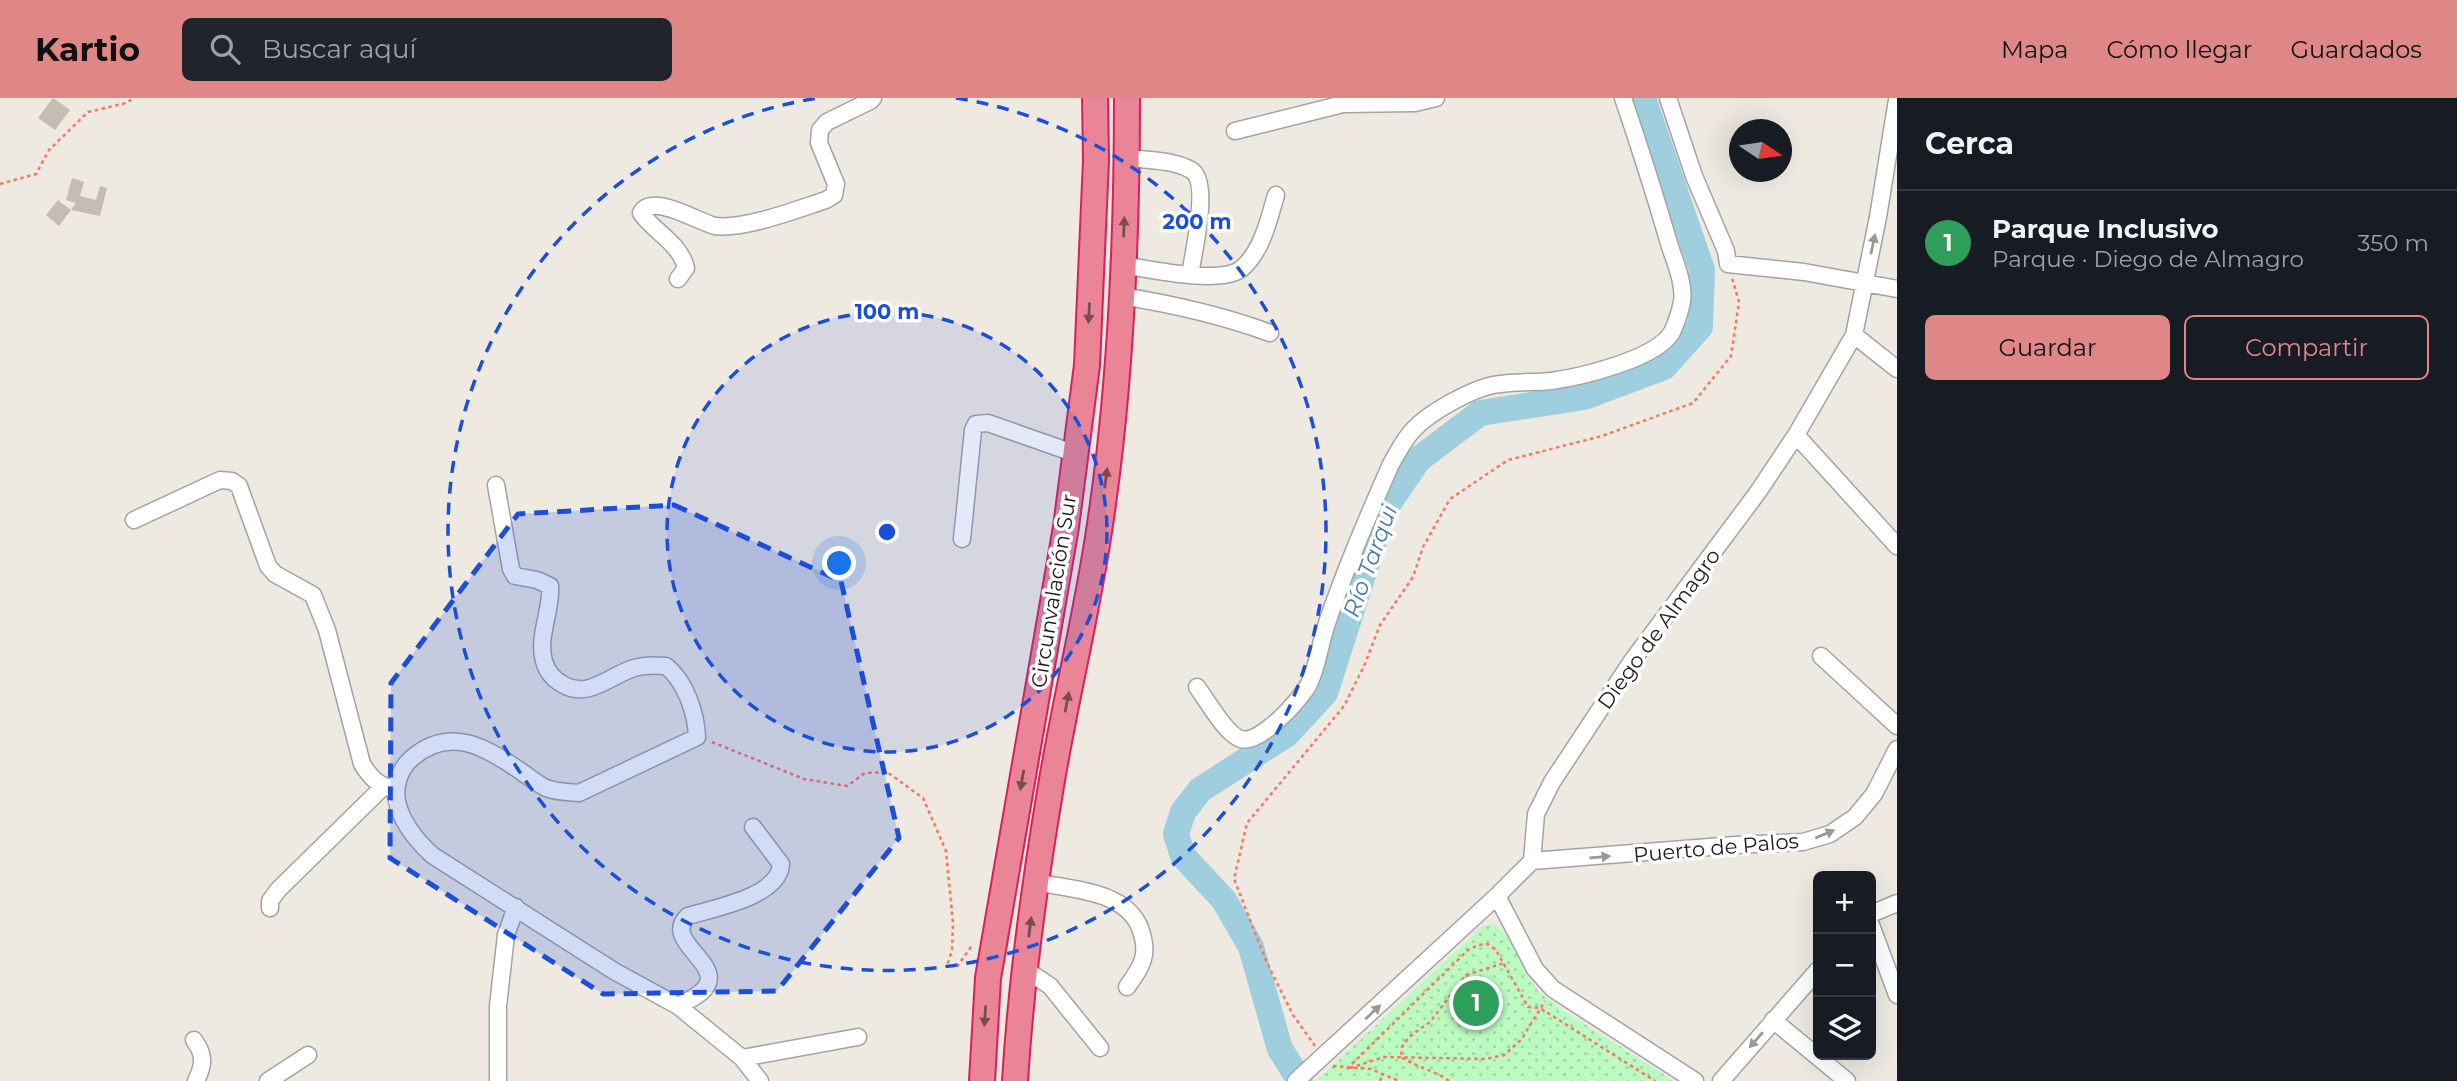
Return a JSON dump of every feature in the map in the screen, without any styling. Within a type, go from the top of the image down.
[{"type":"highway","name":"Circunvalación Sur","points":[[982,1081],[988,978],[1066,527],[1087,365],[1096,160],[1095,98]]},
{"type":"highway","name":"Circunvalación Sur","points":[[1015,1081],[1036,882],[1050,791],[1099,531],[1118,372],[1127,98]]},
{"type":"street","points":[[678,279],[686,268],[684,260],[673,244],[645,220],[640,213],[643,208],[666,208],[696,217],[714,226],[762,220],[826,200],[834,195],[836,184],[819,143],[820,130],[827,122],[870,102],[873,98]]},
{"type":"street","points":[[1235,131],[1343,104],[1415,103],[1436,98]]},
{"type":"street","points":[[1197,687],[1231,734],[1242,740],[1252,740],[1288,711],[1308,686],[1340,587],[1391,464],[1414,428],[1432,414],[1491,385],[1576,377],[1613,367],[1649,351],[1671,334],[1682,300],[1679,278],[1655,192],[1623,98]]},
{"type":"street","points":[[1668,98],[1694,176],[1726,251],[1728,264],[1804,272],[1897,289]]},
{"type":"street","name":"Diego de Almagro","points":[[1532,861],[1536,814],[1552,782],[1632,661],[1758,492],[1796,435],[1854,335],[1878,217],[1897,100]]},
{"type":"street","points":[[1127,158],[1178,165],[1193,171],[1199,179],[1201,200],[1190,275]]},
{"type":"street","points":[[1122,265],[1208,277],[1240,270],[1258,246],[1276,195]]},
{"type":"street","points":[[1121,296],[1180,305],[1239,321],[1270,333]]},
{"type":"street","points":[[1854,335],[1897,369]]},
{"type":"street","points":[[962,539],[973,430],[976,424],[988,423],[1076,454]]},
{"type":"street","points":[[1796,435],[1897,545]]},
{"type":"street","points":[[134,520],[220,480],[232,481],[239,486],[268,566],[275,574],[313,595],[327,631],[362,764],[370,778],[389,788],[415,839],[432,855],[614,971],[678,1006],[742,1058],[760,1081]]},
{"type":"street","points":[[270,908],[270,901],[278,890],[389,788],[406,763],[426,746],[447,740],[475,743],[544,787],[579,793],[697,737],[692,708],[677,674],[666,666],[635,667],[583,690],[571,689],[554,679],[544,661],[543,648],[551,600],[550,586],[537,580],[514,576],[496,485]]},
{"type":"street","points":[[1821,656],[1897,726]]},
{"type":"street","name":"Puerto de Palos","points":[[1532,861],[1803,842],[1830,834],[1855,817],[1874,794],[1897,749]]},
{"type":"street","points":[[678,1006],[704,990],[709,979],[707,971],[684,940],[684,920],[688,916],[754,896],[774,882],[780,872],[781,864],[753,827]]},
{"type":"street","points":[[1296,1081],[1497,897],[1532,861]]},
{"type":"street","points":[[1036,882],[1096,894],[1122,905],[1135,916],[1143,934],[1145,955],[1142,966],[1127,987]]},
{"type":"street","points":[[1497,897],[1535,970],[1553,989],[1695,1081]]},
{"type":"street","points":[[1876,912],[1897,903]]},
{"type":"street","points":[[498,1081],[498,1006],[506,935],[516,907]]},
{"type":"street","points":[[1874,934],[1897,995]]},
{"type":"street","points":[[1026,970],[1051,986],[1100,1048]]},
{"type":"street","points":[[1721,1081],[1813,976]]},
{"type":"street","points":[[1773,1020],[1847,1081]]},
{"type":"street","points":[[742,1058],[858,1037]]},
{"type":"street","points":[[194,1040],[204,1061],[196,1081]]},
{"type":"street","points":[[268,1081],[308,1055]]},
{"type":"path","points":[[0,184],[36,174],[50,150],[88,112],[126,103],[134,98]]},
{"type":"path","points":[[1399,1081],[1371,1069],[1331,1066],[1293,1015],[1267,963],[1234,879],[1247,823],[1344,705],[1364,666],[1380,625],[1413,577],[1423,547],[1450,499],[1508,460],[1602,436],[1693,403],[1731,356],[1739,302],[1728,264]]},
{"type":"path","points":[[697,737],[804,779],[848,786],[865,773],[887,772],[923,798],[946,851],[953,924],[952,950],[948,963],[956,968],[980,934]]},
{"type":"path","points":[[1347,1069],[1468,950],[1488,944],[1496,950],[1528,1007],[1541,1008],[1655,1081]]},
{"type":"path","points":[[1401,1057],[1402,1046],[1409,1037],[1430,1022],[1466,975],[1504,963]]},
{"type":"path","points":[[1347,1069],[1384,1057],[1486,1059],[1504,1055],[1521,1040],[1553,989]]},
{"type":"path","points":[[1401,1057],[1449,1081]]},
{"type":"path","points":[[1380,1081],[1383,1073]]},
{"type":"highlighted area","points":[[674,505],[841,581],[899,838],[777,991],[603,994],[390,858],[391,683],[518,514]]},
{"type":"green space","points":[[1495,924],[1509,938],[1537,990],[1561,1009],[1674,1081],[1317,1080],[1483,926]]},
{"type":"building","points":[[53,98],[70,110],[55,130],[38,118]]},
{"type":"building","points":[[72,178],[84,182],[80,196],[96,200],[100,186],[107,188],[100,216],[71,210],[76,203],[66,200]]},
{"type":"building","points":[[58,200],[71,210],[59,226],[46,215]]},
{"type":"waterway","name":"Río Tarqui","points":[[1300,1081],[1280,1049],[1251,947],[1224,900],[1183,856],[1176,834],[1183,812],[1200,790],[1287,734],[1325,693],[1384,510],[1419,459],[1480,413],[1584,397],[1664,367],[1700,327],[1702,270],[1643,98]]},
{"type":"place","name":"Parque Inclusivo","points":[[1476,1003]]}]
